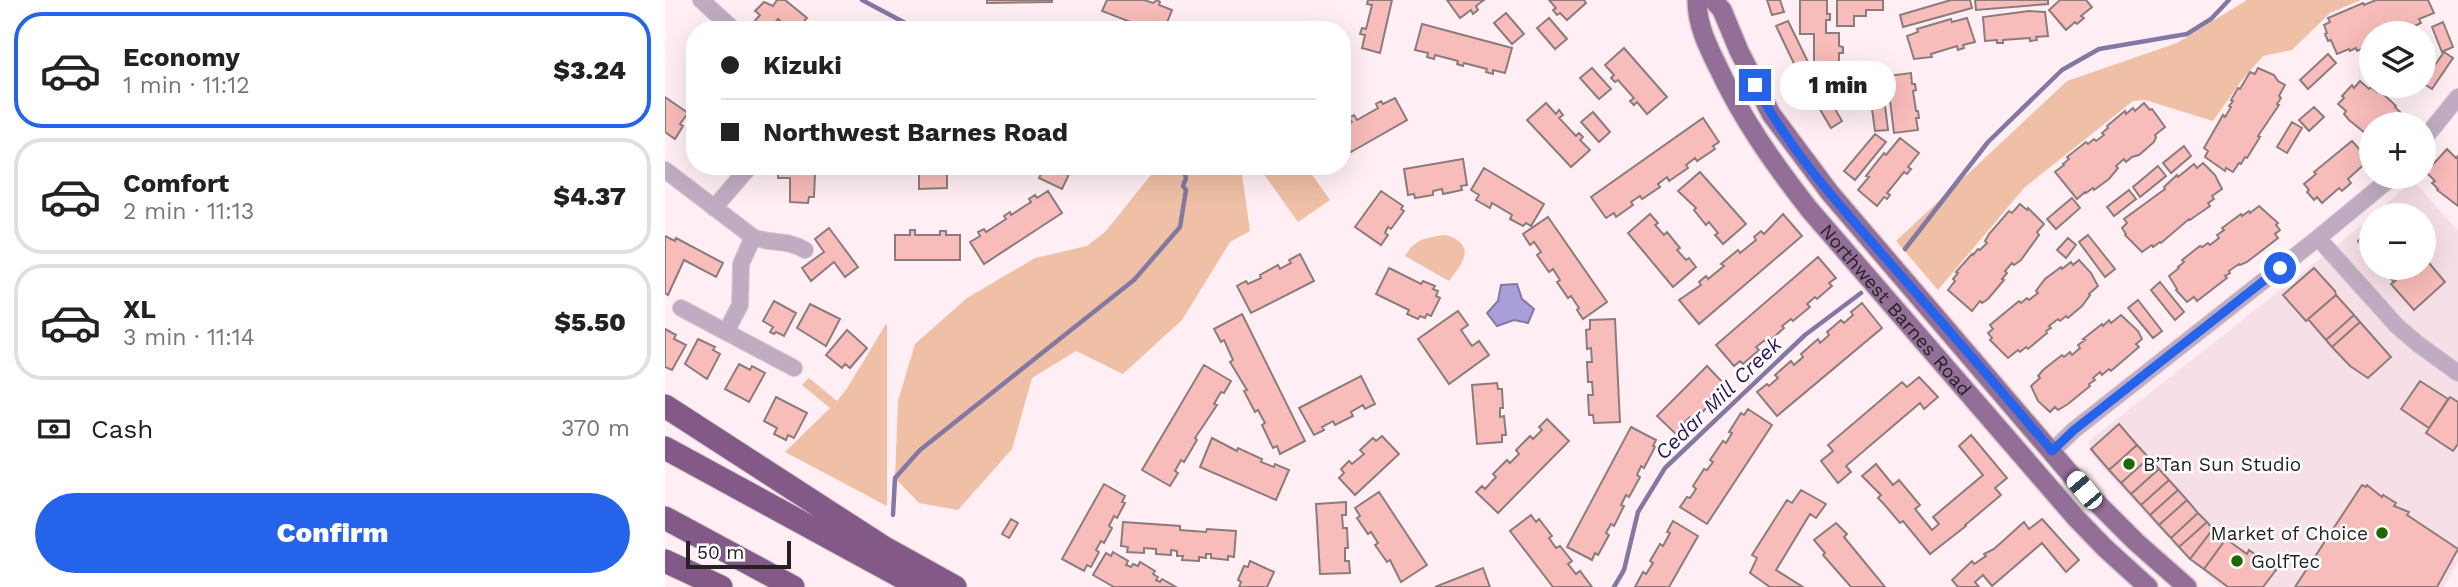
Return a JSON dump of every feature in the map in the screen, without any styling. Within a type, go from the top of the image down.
[{"type":"highway","points":[[665,406],[883,547],[955,587]]},
{"type":"highway","points":[[665,448],[921,587]]},
{"type":"highway","points":[[665,518],[793,587]]},
{"type":"highway","points":[[665,561],[721,587]]},
{"type":"main road","name":"Northwest Barnes Road","points":[[1697,0],[1697,19],[1710,51],[1746,122],[1775,165],[1809,209],[2076,518],[2147,587]]},
{"type":"main road","name":"Northwest Barnes Road","points":[[1713,0],[1722,10],[1738,51],[1766,104],[1791,143],[1830,193],[2106,513],[2187,587]]},
{"type":"street","points":[[701,0],[724,21]]},
{"type":"street","points":[[2436,124],[2458,97]]},
{"type":"street","points":[[665,170],[753,237],[763,241],[792,243],[805,250]]},
{"type":"street","points":[[713,208],[742,175]]},
{"type":"street","points":[[2052,451],[2074,430],[2377,189]]},
{"type":"street","points":[[726,332],[740,305],[741,264],[753,237]]},
{"type":"street","points":[[2318,238],[2405,333],[2458,373]]},
{"type":"street","points":[[681,308],[794,368]]},
{"type":"shaded area","points":[[2247,0],[2361,0],[2330,13],[2292,50],[2263,56],[2213,121],[2145,100],[2133,101],[2024,188],[1938,290],[1896,241],[2067,81],[2177,43]]},
{"type":"shaded area","points":[[1151,175],[1242,175],[1250,231],[1230,242],[1182,320],[1123,374],[1076,351],[1032,378],[1012,449],[958,510],[919,503],[895,478],[898,401],[915,344],[967,298],[1035,258],[1087,246],[1106,231]]},
{"type":"shaded area","points":[[1264,175],[1312,175],[1330,200],[1298,222]]},
{"type":"shaded area","points":[[2402,189],[2420,189],[2433,203],[2388,203]]},
{"type":"shaded area","points":[[2436,206],[2458,230],[2458,561],[2444,587],[2221,587],[2175,546],[2104,469],[2089,451],[2089,441],[2359,227],[2359,280],[2436,280]]},
{"type":"shaded area","points":[[1444,235],[1459,242],[1465,252],[1462,263],[1449,281],[1405,256],[1421,240]]},
{"type":"shaded area","points":[[1517,284],[1522,299],[1534,309],[1528,323],[1514,320],[1497,326],[1487,313],[1498,301],[1501,285]]},
{"type":"shaded area","points":[[886,324],[887,506],[785,452],[830,408],[802,385],[809,378],[837,401]]},
{"type":"building","points":[[777,0],[785,0],[807,18],[804,21],[755,21],[760,15],[755,11],[764,2],[773,6]]},
{"type":"building","points":[[987,0],[1052,0],[1052,2],[987,3]]},
{"type":"building","points":[[1107,0],[1144,0],[1153,3],[1157,0],[1159,5],[1172,10],[1168,21],[1128,21],[1102,11]]},
{"type":"building","points":[[1368,0],[1392,0],[1380,53],[1362,48],[1365,35],[1360,34],[1362,28],[1366,29],[1372,5],[1367,4]]},
{"type":"building","points":[[1447,0],[1484,0],[1476,6],[1478,10],[1473,14],[1471,10],[1460,18]]},
{"type":"building","points":[[1549,0],[1584,0],[1586,3],[1567,20],[1560,13],[1557,15],[1553,10],[1556,8]]},
{"type":"building","points":[[1767,0],[1780,0],[1784,12],[1772,15]]},
{"type":"building","points":[[1800,0],[1827,0],[1830,20],[1826,20],[1826,33],[1839,33],[1839,46],[1843,47],[1843,53],[1839,53],[1839,75],[1842,75],[1842,82],[1839,82],[1839,93],[1814,93],[1814,34],[1800,34]]},
{"type":"building","points":[[1837,0],[1883,0],[1883,10],[1866,10],[1866,16],[1854,16],[1854,26],[1837,26]]},
{"type":"building","points":[[1951,0],[1970,0],[1972,8],[1903,27],[1900,15]]},
{"type":"building","points":[[1975,0],[2048,0],[2048,4],[1976,10]]},
{"type":"building","points":[[2060,0],[2086,0],[2092,7],[2081,16],[2084,18],[2066,30],[2049,10]]},
{"type":"building","points":[[2376,0],[2428,0],[2434,13],[2419,19],[2420,21],[2359,21],[2359,50],[2349,49],[2337,54],[2331,40],[2328,41],[2324,25],[2330,22],[2328,18],[2363,3],[2364,5]]},
{"type":"building","points":[[2029,11],[2045,12],[2048,36],[2036,37],[2037,40],[2030,41],[2030,38],[2003,40],[2003,43],[1997,43],[1997,40],[1985,41],[1983,17]]},
{"type":"building","points":[[1506,13],[1524,34],[1512,44],[1494,23]]},
{"type":"building","points":[[1549,18],[1567,39],[1555,49],[1537,28]]},
{"type":"building","points":[[1967,18],[1975,42],[1963,45],[1964,48],[1958,50],[1957,46],[1931,54],[1932,57],[1914,59],[1907,36],[1918,32],[1917,29],[1951,19],[1952,22]]},
{"type":"building","points":[[1788,21],[1809,64],[1797,70],[1776,26]]},
{"type":"building","points":[[2443,22],[2453,47],[2442,52],[2436,37],[2436,25]]},
{"type":"building","points":[[1422,24],[1512,48],[1505,73],[1493,70],[1493,74],[1486,72],[1487,69],[1464,63],[1463,66],[1457,64],[1458,61],[1435,55],[1434,59],[1427,57],[1428,53],[1415,50]]},
{"type":"building","points":[[1624,48],[1667,97],[1647,114],[1637,102],[1634,105],[1630,101],[1634,98],[1618,80],[1615,82],[1611,78],[1614,75],[1605,65]]},
{"type":"building","points":[[2444,52],[2453,58],[2436,83],[2436,64]]},
{"type":"building","points":[[2328,54],[2336,63],[2308,89],[2300,80]]},
{"type":"building","points":[[1880,65],[1888,130],[1875,131],[1866,66]]},
{"type":"building","points":[[1592,68],[1611,89],[1599,99],[1580,78]]},
{"type":"building","points":[[2258,68],[2274,75],[2285,85],[2279,96],[2279,105],[2247,158],[2239,163],[2233,172],[2226,168],[2225,171],[2205,157],[2208,151],[2204,148],[2223,115],[2225,117],[2231,107],[2231,100],[2238,88],[2240,89],[2250,72],[2255,74]]},
{"type":"building","points":[[1911,73],[1912,84],[1915,84],[1916,90],[1913,91],[1919,118],[1916,118],[1918,130],[1894,133],[1887,76]]},
{"type":"building","points":[[2359,82],[2359,98],[2388,98],[2400,112],[2359,112],[2359,128],[2349,120],[2344,114],[2346,111],[2338,104],[2352,85],[2354,88]]},
{"type":"building","points":[[1826,94],[1842,121],[1831,128],[1815,101]]},
{"type":"building","points":[[665,97],[686,112],[686,116],[675,139],[665,132]]},
{"type":"building","points":[[1395,98],[1407,120],[1351,152],[1351,117],[1354,115],[1357,120],[1378,108],[1376,104],[1381,101],[1383,104]]},
{"type":"building","points":[[1546,103],[1556,114],[1559,110],[1563,115],[1559,118],[1576,136],[1579,133],[1583,137],[1580,140],[1590,150],[1571,167],[1527,120]]},
{"type":"building","points":[[2144,103],[2165,127],[2155,135],[2154,142],[2139,155],[2126,162],[2124,159],[2116,166],[2118,168],[2109,179],[2077,199],[2055,172],[2069,159],[2067,157],[2086,142],[2088,144],[2094,139],[2096,141],[2104,135],[2102,133],[2107,126],[2125,111],[2126,114],[2133,108],[2135,111]]},
{"type":"building","points":[[2314,107],[2324,117],[2309,131],[2299,120]]},
{"type":"building","points":[[1593,112],[1610,132],[1599,142],[1581,122]]},
{"type":"building","points":[[1703,118],[1719,142],[1713,146],[1715,149],[1697,161],[1695,158],[1686,165],[1688,168],[1669,181],[1667,177],[1658,184],[1660,187],[1642,199],[1640,196],[1631,202],[1633,205],[1616,217],[1614,213],[1606,218],[1591,197]]},
{"type":"building","points":[[2292,122],[2302,128],[2287,153],[2277,147]]},
{"type":"building","points":[[1875,134],[1886,142],[1855,180],[1844,171]]},
{"type":"building","points":[[1900,138],[1919,153],[1908,167],[1911,169],[1907,174],[1904,172],[1887,193],[1890,195],[1887,199],[1884,197],[1877,206],[1858,190],[1884,153],[1886,155]]},
{"type":"building","points":[[2352,141],[2359,149],[2359,169],[2348,179],[2351,183],[2342,191],[2339,188],[2322,203],[2317,197],[2314,200],[2304,184],[2316,174],[2314,172]]},
{"type":"building","points":[[2184,146],[2191,156],[2171,173],[2163,163]]},
{"type":"building","points":[[2447,149],[2456,158],[2458,156],[2458,206],[2437,190],[2436,161]]},
{"type":"building","points":[[1463,159],[1467,185],[1461,186],[1462,190],[1443,194],[1442,189],[1433,191],[1433,195],[1415,198],[1414,194],[1408,195],[1404,169]]},
{"type":"building","points":[[2203,163],[2215,175],[2222,189],[2212,196],[2214,199],[2208,203],[2210,206],[2189,219],[2161,243],[2142,252],[2125,235],[2122,228],[2127,223],[2124,219],[2165,189],[2177,175],[2178,177],[2194,164],[2197,168]]},
{"type":"building","points":[[2158,166],[2166,176],[2140,197],[2133,187]]},
{"type":"building","points":[[1484,168],[1544,204],[1531,226],[1526,223],[1523,226],[1510,219],[1512,215],[1492,203],[1490,208],[1476,200],[1479,195],[1471,190]]},
{"type":"building","points":[[1700,172],[1746,224],[1723,244],[1709,222],[1706,225],[1694,210],[1696,208],[1678,191]]},
{"type":"building","points":[[778,175],[815,175],[814,197],[809,197],[808,203],[790,202],[790,178],[778,178]]},
{"type":"building","points":[[919,175],[947,175],[947,188],[919,189]]},
{"type":"building","points":[[1040,175],[1069,175],[1062,189],[1039,178]]},
{"type":"building","points":[[2129,190],[2136,199],[2114,216],[2107,207]]},
{"type":"building","points":[[1048,191],[1062,213],[984,264],[970,242],[980,236],[978,232],[984,229],[986,232],[1006,219],[1004,216],[1010,212],[1011,215],[1031,202],[1029,199],[1035,195],[1037,198]]},
{"type":"building","points":[[1381,191],[1403,206],[1401,209],[1404,211],[1391,229],[1388,227],[1385,233],[1388,235],[1381,245],[1355,227]]},
{"type":"building","points":[[2072,198],[2080,208],[2056,229],[2047,219]]},
{"type":"building","points":[[2020,204],[2044,224],[2021,260],[2014,265],[2012,263],[2005,271],[2007,273],[2002,279],[2004,280],[1988,299],[1982,303],[1980,301],[1972,311],[1948,290],[1955,281],[1953,279],[1958,273],[1956,272],[1972,254],[1987,243],[1985,241],[1989,234],[2009,211],[2012,213]]},
{"type":"building","points":[[2259,206],[2278,223],[2276,225],[2280,230],[2275,234],[2278,238],[2247,262],[2229,271],[2225,276],[2227,278],[2197,301],[2194,297],[2187,302],[2176,290],[2169,276],[2184,262],[2182,260],[2200,246],[2208,243],[2210,245],[2219,238],[2217,235],[2224,230],[2222,228],[2241,214],[2250,213]]},
{"type":"building","points":[[1650,214],[1658,223],[1655,225],[1664,235],[1667,232],[1680,248],[1677,250],[1696,267],[1673,287],[1628,233]]},
{"type":"building","points":[[1783,214],[1802,236],[1699,324],[1679,300],[1701,285],[1699,282],[1706,276],[1708,279],[1724,266],[1721,264],[1738,250],[1740,253],[1756,240],[1754,237],[1761,231],[1764,234]]},
{"type":"building","points":[[1548,217],[1607,302],[1583,319],[1571,296],[1568,298],[1557,282],[1560,280],[1553,269],[1549,272],[1537,255],[1541,252],[1534,242],[1530,245],[1523,234]]},
{"type":"building","points":[[829,228],[858,267],[845,277],[834,262],[811,281],[802,268],[824,252],[815,239]]},
{"type":"building","points":[[910,230],[915,230],[915,235],[940,235],[940,231],[946,231],[946,235],[960,235],[960,260],[895,260],[895,235],[910,235]]},
{"type":"building","points":[[2088,235],[2115,269],[2105,277],[2079,242]]},
{"type":"building","points":[[665,236],[675,241],[676,238],[723,263],[716,277],[684,260],[668,295],[665,293]]},
{"type":"building","points":[[2068,238],[2076,245],[2066,258],[2057,250]]},
{"type":"building","points":[[1300,254],[1314,281],[1251,313],[1237,286],[1261,278],[1260,275],[1278,265],[1280,269]]},
{"type":"building","points":[[1818,257],[1836,278],[1829,283],[1832,286],[1807,304],[1810,307],[1782,326],[1784,328],[1767,343],[1765,340],[1756,347],[1759,350],[1743,364],[1740,361],[1734,366],[1716,345]]},
{"type":"building","points":[[2079,260],[2098,286],[2068,318],[2066,316],[2060,321],[2058,319],[2049,326],[2051,328],[2047,333],[2028,349],[2026,347],[2020,352],[2018,350],[2008,358],[1990,340],[1992,338],[1988,333],[1993,329],[1990,325],[2019,301],[2021,303],[2027,298],[2029,300],[2038,293],[2036,291],[2045,279],[2061,267],[2062,269],[2071,262],[2073,265]]},
{"type":"building","points":[[1389,268],[1421,284],[1423,281],[1435,286],[1433,289],[1438,291],[1436,296],[1440,298],[1431,316],[1427,314],[1425,318],[1420,316],[1418,319],[1407,314],[1409,310],[1376,294]]},
{"type":"building","points":[[2314,268],[2336,295],[2306,321],[2283,295]]},
{"type":"building","points":[[2436,271],[2445,282],[2414,310],[2391,284],[2396,280],[2436,280]]},
{"type":"building","points":[[2160,282],[2184,312],[2175,320],[2151,290]]},
{"type":"building","points":[[2336,295],[2354,315],[2326,340],[2308,319]]},
{"type":"building","points":[[2138,300],[2162,331],[2153,338],[2128,308]]},
{"type":"building","points":[[774,301],[796,313],[784,336],[770,332],[773,327],[763,321]]},
{"type":"building","points":[[1862,303],[1882,328],[1777,416],[1757,392],[1778,378],[1775,375],[1791,361],[1794,365],[1803,357],[1801,354],[1818,339],[1820,343],[1829,335],[1827,332],[1841,320],[1844,323],[1853,315],[1851,312]]},
{"type":"building","points":[[810,304],[840,319],[826,346],[797,328]]},
{"type":"building","points":[[1458,311],[1468,325],[1461,330],[1472,346],[1479,341],[1489,355],[1449,384],[1418,339]]},
{"type":"building","points":[[1242,314],[1305,441],[1280,454],[1277,446],[1273,448],[1262,425],[1265,423],[1258,410],[1255,412],[1244,391],[1247,390],[1230,362],[1233,360],[1224,340],[1221,342],[1214,329]]},
{"type":"building","points":[[2121,315],[2138,331],[2142,339],[2136,344],[2139,347],[2111,371],[2109,369],[2102,375],[2100,372],[2093,378],[2095,380],[2090,386],[2068,404],[2058,410],[2055,407],[2050,412],[2038,401],[2031,386],[2040,378],[2038,376],[2062,355],[2064,357],[2070,352],[2072,355],[2080,348],[2078,345],[2085,340],[2083,339],[2102,324],[2103,326],[2109,320],[2111,323]]},
{"type":"building","points":[[2354,315],[2360,322],[2332,347],[2326,340]]},
{"type":"building","points":[[1615,319],[1620,422],[1594,423],[1593,415],[1589,415],[1588,395],[1593,395],[1592,382],[1588,382],[1587,362],[1592,362],[1591,348],[1587,349],[1586,330],[1590,329],[1590,320]]},
{"type":"building","points":[[2360,322],[2391,357],[2368,378],[2350,366],[2332,347]]},
{"type":"building","points":[[665,329],[676,335],[674,339],[686,345],[672,370],[665,367]]},
{"type":"building","points":[[847,330],[867,348],[850,368],[845,364],[842,368],[826,355]]},
{"type":"building","points":[[698,339],[715,347],[713,350],[720,354],[707,379],[685,364]]},
{"type":"building","points":[[739,364],[750,370],[752,366],[765,373],[749,402],[725,389]]},
{"type":"building","points":[[1204,365],[1231,381],[1214,404],[1217,405],[1195,438],[1197,440],[1184,462],[1181,460],[1175,471],[1178,473],[1170,486],[1142,470]]},
{"type":"building","points":[[1707,366],[1727,387],[1719,396],[1716,393],[1694,421],[1690,417],[1682,425],[1686,429],[1678,436],[1657,416]]},
{"type":"building","points":[[1361,376],[1375,404],[1365,409],[1363,405],[1351,412],[1353,416],[1335,425],[1333,421],[1314,435],[1299,408]]},
{"type":"building","points":[[1919,377],[1938,397],[1924,409],[1920,403],[1846,466],[1851,472],[1838,483],[1821,461],[1833,451],[1828,445],[1902,382],[1907,387]]},
{"type":"building","points":[[2420,381],[2448,399],[2429,428],[2401,409]]},
{"type":"building","points":[[1497,383],[1498,389],[1502,389],[1503,408],[1500,408],[1500,417],[1504,416],[1506,435],[1502,435],[1502,442],[1477,444],[1472,385]]},
{"type":"building","points":[[776,397],[807,413],[794,438],[788,435],[786,440],[774,434],[777,428],[764,421]]},
{"type":"building","points":[[2450,397],[2458,402],[2458,444],[2453,451],[2426,433]]},
{"type":"building","points":[[1748,409],[1772,425],[1707,524],[1680,507],[1696,489],[1693,486],[1704,469],[1707,470],[1713,462],[1710,460],[1723,441],[1726,443],[1732,433],[1729,432],[1741,413],[1744,415]]},
{"type":"building","points":[[1547,419],[1569,441],[1498,513],[1476,492],[1482,486],[1485,489],[1496,477],[1493,474],[1507,460],[1510,463],[1519,454],[1516,450],[1530,436],[1533,439],[1542,430],[1539,427]]},
{"type":"building","points":[[2119,424],[2137,445],[2109,470],[2091,449]]},
{"type":"building","points":[[1631,427],[1656,440],[1653,446],[1655,447],[1644,468],[1641,466],[1637,475],[1640,477],[1629,497],[1626,495],[1621,505],[1624,506],[1614,526],[1611,524],[1606,533],[1609,535],[1598,555],[1595,553],[1592,560],[1567,547]]},
{"type":"building","points":[[1971,435],[2007,478],[1995,488],[2001,495],[1930,554],[1903,521],[1900,523],[1878,498],[1881,495],[1862,476],[1876,464],[1893,485],[1899,480],[1920,505],[1915,509],[1932,530],[1939,524],[1933,517],[1983,475],[1959,446]]},
{"type":"building","points":[[1382,436],[1399,454],[1355,495],[1339,478],[1344,473],[1341,469],[1349,461],[1352,464],[1364,454],[1360,450],[1373,438],[1376,441]]},
{"type":"building","points":[[1212,438],[1237,451],[1238,448],[1262,459],[1261,462],[1289,470],[1276,500],[1200,467]]},
{"type":"building","name":"B’Tan Sun Studio","points":[[2137,445],[2149,458],[2121,483],[2109,470]]},
{"type":"building","points":[[2149,458],[2159,469],[2131,494],[2121,483]]},
{"type":"building","points":[[2159,469],[2169,480],[2141,505],[2131,494]]},
{"type":"building","points":[[2169,480],[2178,490],[2150,515],[2141,505]]},
{"type":"building","points":[[1104,484],[1125,496],[1122,502],[1125,503],[1117,518],[1114,516],[1109,526],[1112,528],[1104,543],[1101,541],[1096,550],[1099,552],[1091,567],[1087,565],[1084,571],[1062,559]]},
{"type":"building","name":"Market of Choice","points":[[2362,485],[2367,485],[2382,497],[2383,495],[2396,503],[2394,506],[2409,512],[2407,515],[2458,549],[2437,587],[2295,587]]},
{"type":"building","points":[[1801,490],[1826,504],[1816,518],[1810,514],[1776,570],[1803,587],[1770,587],[1750,573],[1757,558],[1752,555],[1787,500],[1792,503]]},
{"type":"building","points":[[2178,490],[2187,500],[2159,525],[2150,515]]},
{"type":"building","points":[[1379,492],[1427,565],[1401,582],[1390,560],[1387,562],[1375,545],[1378,543],[1371,532],[1368,534],[1357,518],[1360,516],[1355,508]]},
{"type":"building","points":[[2187,500],[2198,513],[2171,538],[2159,525]]},
{"type":"building","points":[[1346,502],[1346,515],[1342,515],[1343,528],[1347,528],[1348,548],[1345,548],[1345,561],[1349,561],[1350,573],[1320,574],[1316,504]]},
{"type":"building","points":[[2198,513],[2207,522],[2179,547],[2171,538]]},
{"type":"building","points":[[1531,515],[1536,522],[1539,519],[1552,536],[1549,538],[1556,548],[1560,546],[1572,561],[1568,564],[1576,574],[1580,571],[1592,587],[1553,587],[1510,531]]},
{"type":"building","points":[[1011,519],[1018,523],[1009,538],[1002,534]]},
{"type":"building","points":[[2042,519],[2079,560],[2066,572],[2042,543],[1992,586],[1983,575],[1975,582],[1979,587],[1958,587],[1952,580],[1972,561],[1974,564],[1986,556],[1984,554],[1994,549],[2024,522],[2029,529]]},
{"type":"building","points":[[1673,521],[1698,536],[1669,587],[1635,587],[1643,572],[1646,574],[1653,563],[1650,561],[1660,544],[1663,546]]},
{"type":"building","points":[[1123,522],[1180,526],[1180,530],[1236,531],[1234,557],[1228,556],[1228,560],[1211,558],[1211,554],[1206,554],[1206,558],[1199,557],[1199,561],[1182,560],[1183,556],[1177,556],[1177,551],[1171,550],[1171,555],[1156,554],[1156,549],[1144,548],[1144,553],[1127,552],[1128,547],[1121,546]]},
{"type":"building","points":[[2207,522],[2213,529],[2190,559],[2179,547]]},
{"type":"building","points":[[1836,523],[1847,534],[1844,537],[1885,587],[1851,587],[1823,555],[1825,553],[1814,540]]},
{"type":"building","points":[[2213,529],[2226,539],[2204,569],[2190,559]]},
{"type":"building","name":"GolfTec","points":[[2226,539],[2247,554],[2249,550],[2276,570],[2263,587],[2228,587],[2204,569]]},
{"type":"building","points":[[1113,552],[1128,561],[1126,565],[1138,566],[1140,562],[1155,571],[1153,574],[1158,577],[1156,580],[1160,582],[1162,579],[1176,587],[1114,587],[1093,575],[1106,553],[1111,556]]},
{"type":"building","points":[[1250,561],[1274,572],[1267,587],[1239,587],[1241,582],[1238,580],[1244,566],[1248,567]]},
{"type":"building","points":[[1483,568],[1490,587],[1435,587]]},
{"type":"waterway","points":[[862,0],[902,21]]},
{"type":"waterway","name":"Cedar Mill Creek","points":[[1905,249],[1988,142],[2062,70],[2099,49],[2187,34],[2211,19],[2229,0]]},
{"type":"waterway","points":[[893,515],[895,478],[920,450],[1134,280],[1180,227],[1186,190],[1183,186],[1185,175]]},
{"type":"waterway","name":"Cedar Mill Creek","points":[[1614,587],[1624,570],[1638,512],[1665,468],[1805,335],[1861,293]]},
{"type":"place","name":"B’Tan Sun Studio","points":[[2129,464]]},
{"type":"place","name":"Market of Choice","points":[[2382,533]]},
{"type":"place","name":"GolfTec","points":[[2237,561]]},
{"type":"route","points":[[1755,85],[1791,143],[1830,193],[2052,451],[2074,430],[2280,268]]}]
